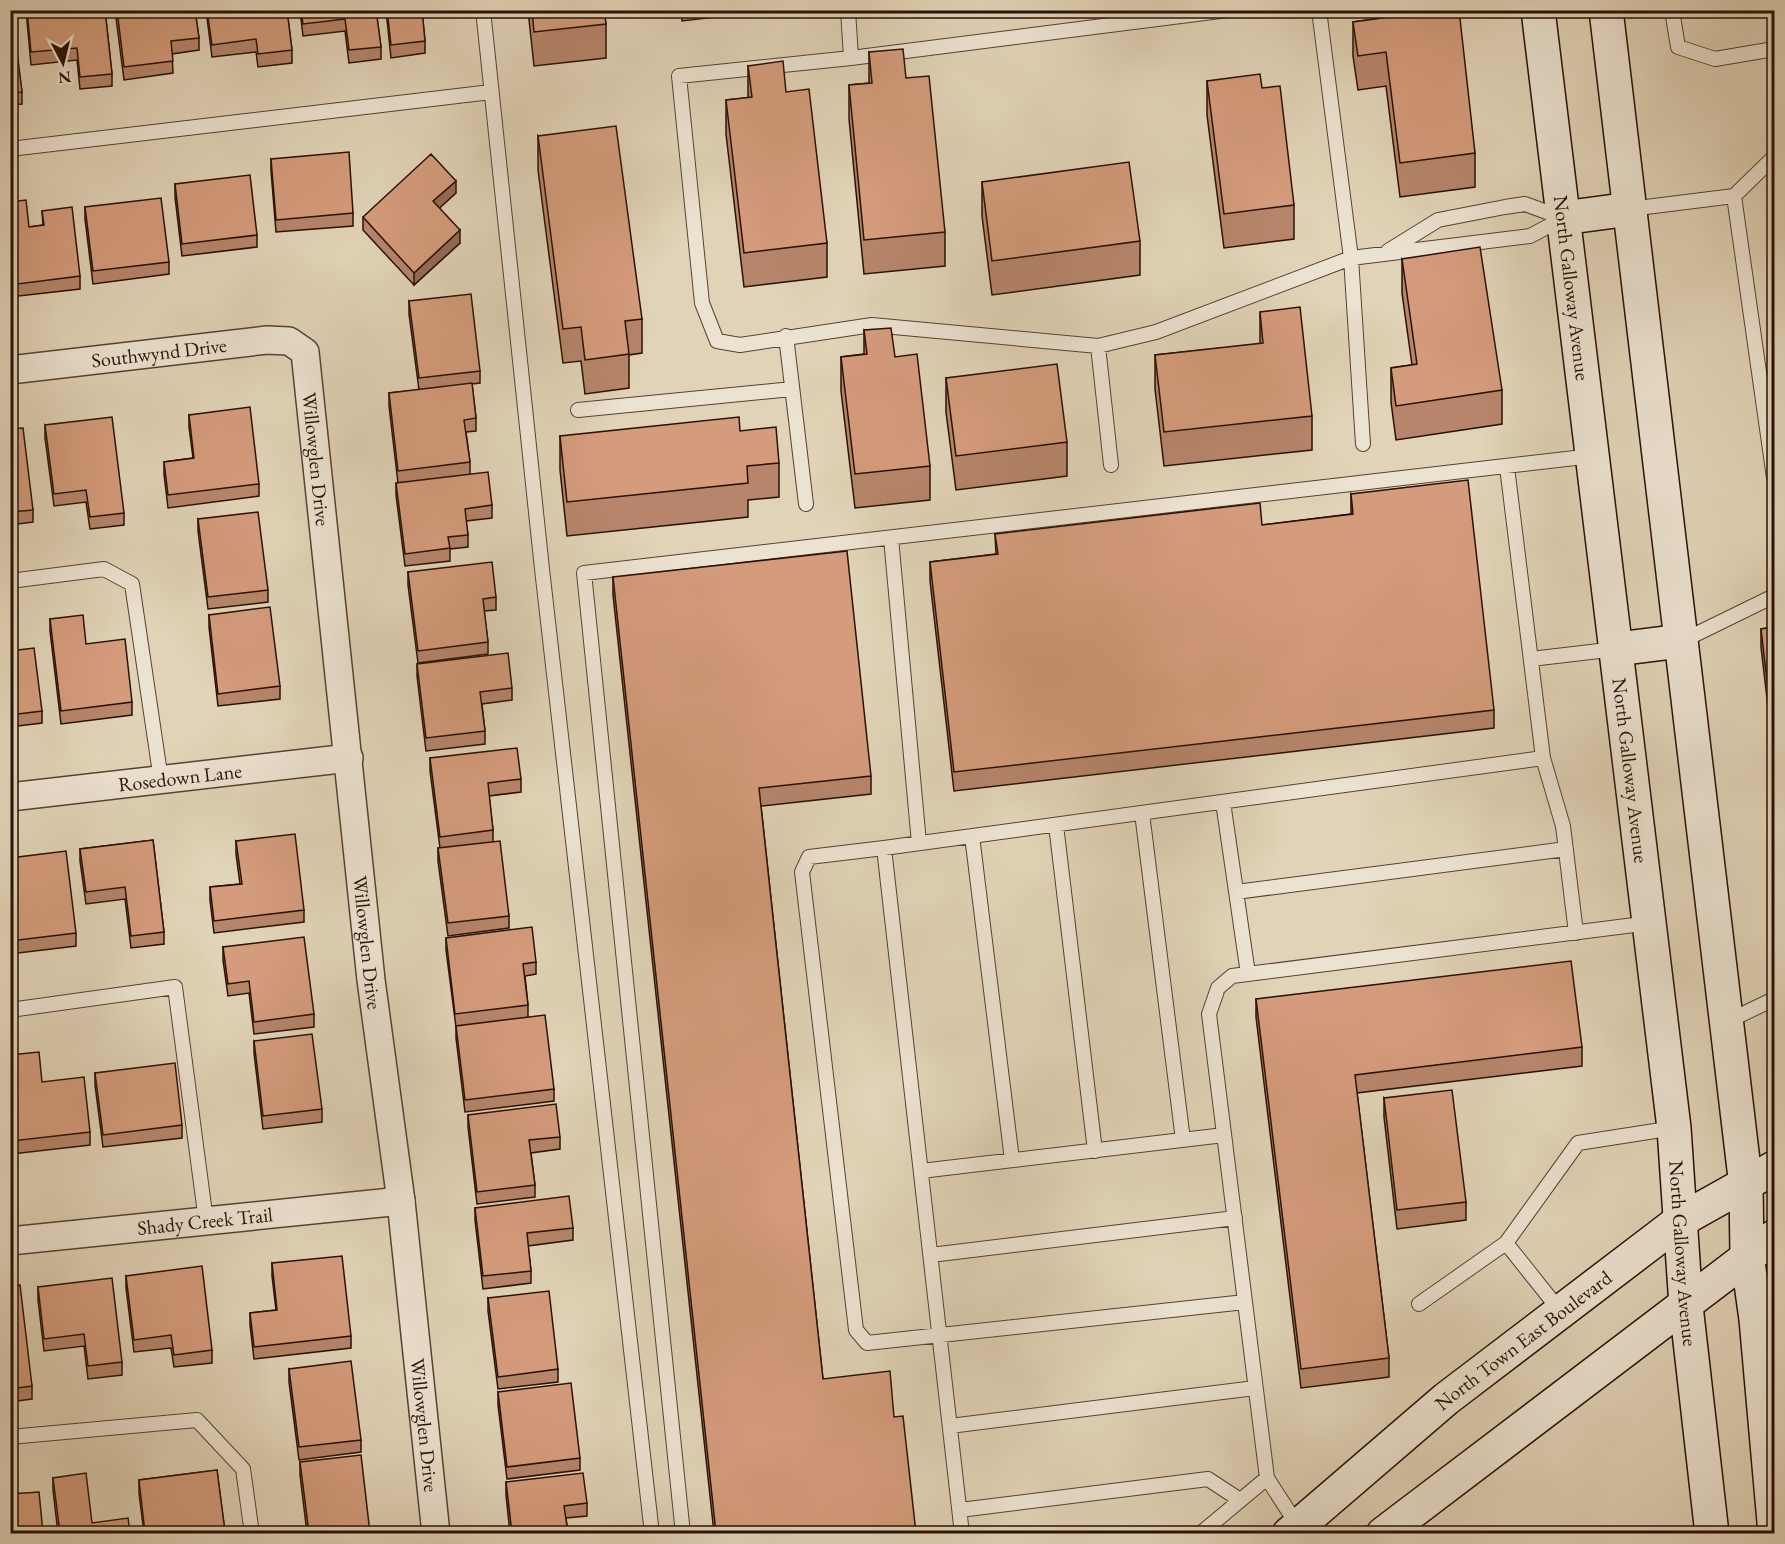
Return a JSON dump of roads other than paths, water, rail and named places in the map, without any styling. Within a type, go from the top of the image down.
[{"type":"main road","name":"North Galloway Avenue","points":[[1538,10],[1674,1128],[1686,1306],[1712,1533]]},
{"type":"main road","points":[[1606,10],[1746,1186],[1747,1255],[1766,1337],[1774,1512]]},
{"type":"main road","points":[[1563,218],[1630,209]]},
{"type":"main road","points":[[1617,649],[1681,641]]},
{"type":"main road","name":"North Town East Boulevard","points":[[1297,1531],[1446,1399],[1681,1220],[1746,1186],[1774,1168]]},
{"type":"main road","points":[[1383,1533],[1686,1306],[1747,1255],[1774,1237]]},
{"type":"street","name":"Southwynd Drive","points":[[10,370],[267,340],[289,341],[305,352]]},
{"type":"street","name":"Willowglen Drive","points":[[305,352],[350,758],[371,980],[401,1201],[436,1533]]},
{"type":"street","name":"Rosedown Lane","points":[[10,797],[350,758]]},
{"type":"street","name":"Shady Creek Trail","points":[[10,1241],[401,1201]]},
{"type":"lane","points":[[483,10],[652,1533]]},
{"type":"lane","points":[[848,10],[851,58]]},
{"type":"lane","points":[[1228,10],[851,58],[680,76],[702,303],[717,341],[740,345],[786,336],[872,325],[1098,346],[1156,332],[1351,258],[1530,236],[1563,218]]},
{"type":"lane","points":[[1319,10],[1351,258],[1363,444]]},
{"type":"lane","points":[[1672,10],[1678,47],[1715,58],[1774,49]]},
{"type":"lane","points":[[10,149],[491,92]]},
{"type":"lane","points":[[1630,209],[1734,196],[1774,157]]},
{"type":"lane","points":[[1734,196],[1774,478]]},
{"type":"lane","points":[[1384,254],[1438,220],[1525,204],[1563,218]]},
{"type":"lane","points":[[786,336],[806,504]]},
{"type":"lane","points":[[1098,346],[1111,465]]},
{"type":"lane","points":[[578,411],[792,389]]},
{"type":"lane","points":[[683,1533],[584,573],[1592,456]]},
{"type":"lane","points":[[1507,467],[1544,758],[1563,826],[1576,933]]},
{"type":"lane","points":[[891,538],[919,843]]},
{"type":"lane","points":[[10,581],[104,568],[132,584],[161,780]]},
{"type":"lane","points":[[1681,641],[1774,596]]},
{"type":"lane","points":[[1531,659],[1617,649]]},
{"type":"lane","points":[[1245,1302],[867,1343],[856,1330],[802,872],[808,857],[1544,758]]},
{"type":"lane","points":[[1223,802],[1248,974]]},
{"type":"lane","points":[[1142,813],[1183,1140]]},
{"type":"lane","points":[[1056,825],[1095,1151]]},
{"type":"lane","points":[[972,836],[1012,1160]]},
{"type":"lane","points":[[884,848],[962,1533]]},
{"type":"lane","points":[[1236,892],[1566,849]]},
{"type":"lane","points":[[1297,1531],[1267,1478],[1209,1014],[1218,988],[1232,976],[1650,923]]},
{"type":"lane","points":[[10,1010],[175,987],[206,1221]]},
{"type":"lane","points":[[1726,1022],[1774,999]]},
{"type":"lane","points":[[1419,1304],[1506,1243],[1578,1143],[1674,1128]]},
{"type":"lane","points":[[921,1171],[1224,1135]]},
{"type":"lane","points":[[931,1255],[1235,1218]]},
{"type":"lane","points":[[1506,1243],[1561,1313]]},
{"type":"lane","points":[[950,1426],[1256,1388]]},
{"type":"lane","points":[[10,1437],[197,1420],[243,1469],[252,1533]]},
{"type":"lane","points":[[1200,1533],[1267,1478]]},
{"type":"lane","points":[[960,1510],[1208,1479],[1240,1500]]}]
